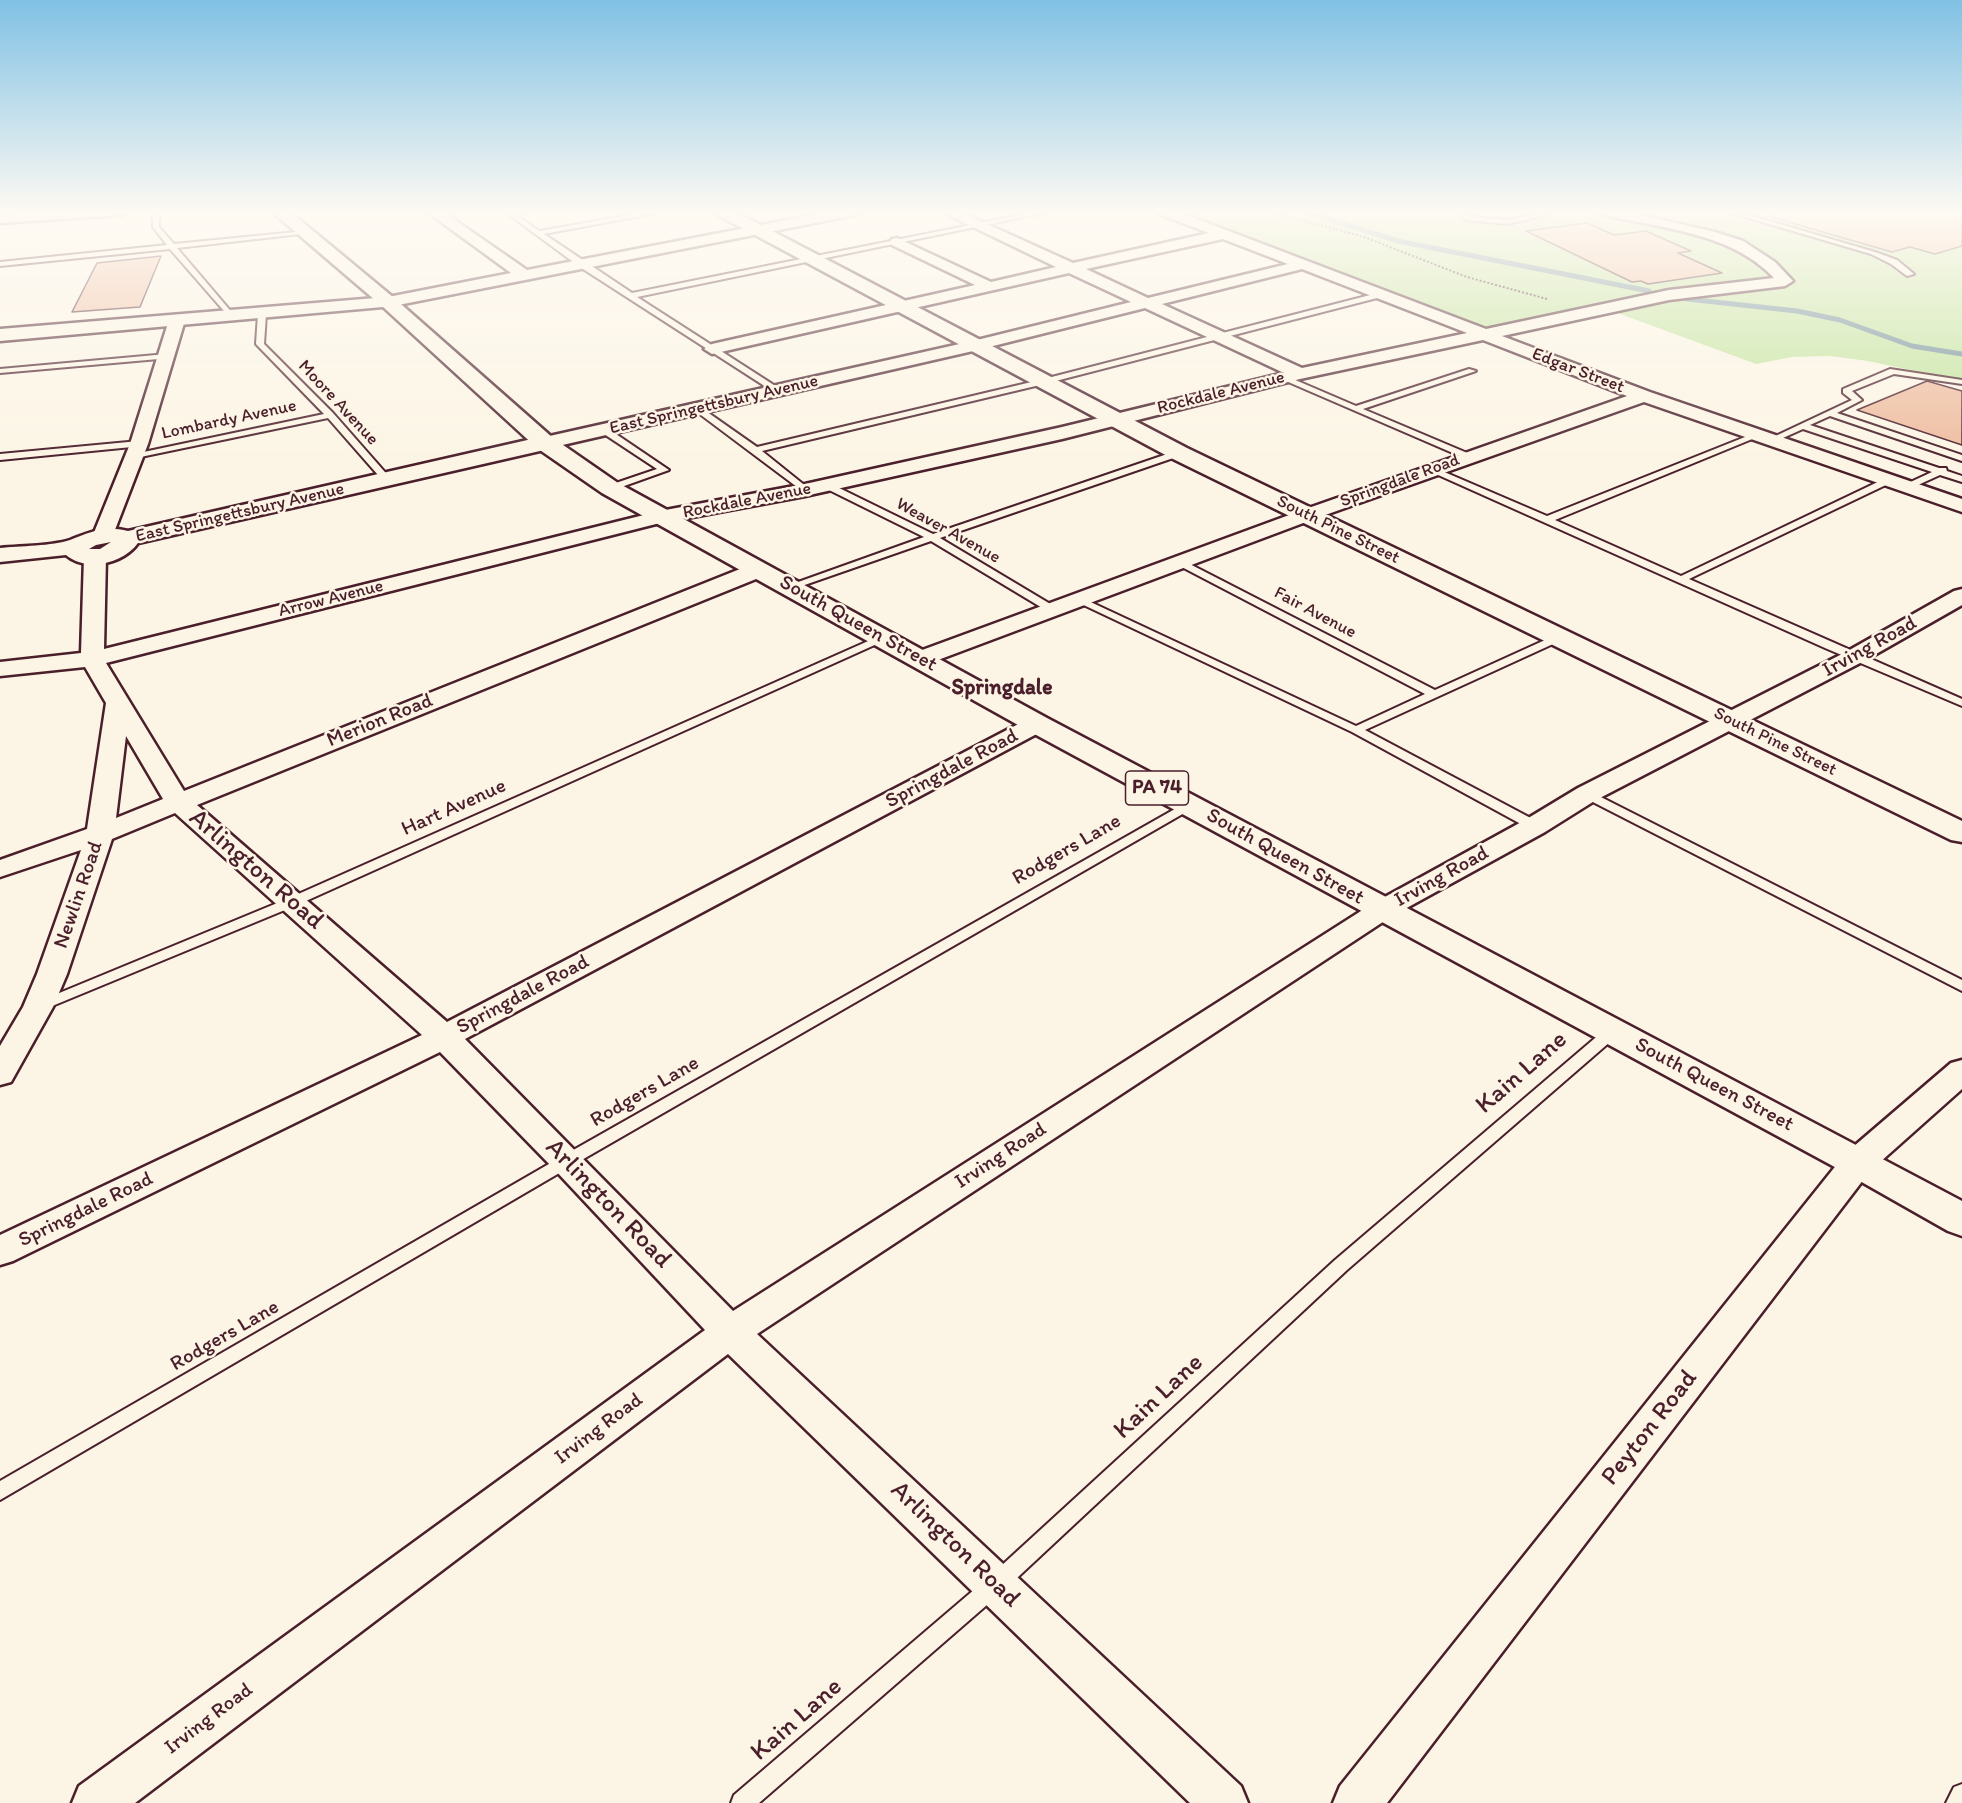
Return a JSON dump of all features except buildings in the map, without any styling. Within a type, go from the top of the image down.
[{"type":"street","name":"South Queen Street","points":[[380,295],[545,443],[610,488],[758,570],[792,586],[1037,724],[1858,1162],[1962,1220]]},
{"type":"street","points":[[0,335],[262,314],[388,302],[424,295]]},
{"type":"street","name":"South Pine Street","points":[[879,295],[1179,453],[1962,833]]},
{"type":"street","points":[[712,349],[947,295]]},
{"type":"street","points":[[1129,295],[1299,374]]},
{"type":"street","name":"East Springettsbury Avenue","points":[[0,555],[99,545],[697,410],[973,346],[1178,295]]},
{"type":"street","name":"Edgar Street","points":[[1378,295],[1644,396],[1962,506]]},
{"type":"street","name":"Rockdale Avenue","points":[[660,517],[826,486],[1113,420],[1299,374],[1670,295]]},
{"type":"street","points":[[92,659],[99,545],[136,450],[177,320]]},
{"type":"street","name":"Springdale Road","points":[[922,658],[1306,515],[1644,396]]},
{"type":"street","name":"Arrow Avenue","points":[[0,669],[92,659],[660,517]]},
{"type":"street","name":"Merion Road","points":[[0,869],[99,834],[758,570]]},
{"type":"street","name":"Irving Road","points":[[96,1803],[730,1332],[1382,910],[1535,826],[1587,794],[1854,657],[1962,596]]},
{"type":"street","name":"Arlington Road","points":[[92,659],[178,802],[444,1037],[567,1161],[730,1332],[1224,1803]]},
{"type":"street","name":"Newlin Road","points":[[0,1074],[38,1007],[52,974],[99,834],[118,703]]},
{"type":"street","name":"Springdale Road","points":[[0,1251],[444,1037],[1037,724]]},
{"type":"street","name":"Peyton Road","points":[[1357,1803],[1858,1162],[1962,1071]]},
{"type":"lane","points":[[213,295],[231,316]]},
{"type":"lane","points":[[630,296],[634,295]]},
{"type":"lane","points":[[755,450],[1041,382],[1377,295]]},
{"type":"lane","points":[[630,296],[777,391]]},
{"type":"lane","name":"Moore Avenue","points":[[262,314],[260,344],[330,415],[388,481]]},
{"type":"lane","points":[[0,371],[167,356]]},
{"type":"lane","points":[[1355,409],[1472,371]]},
{"type":"lane","points":[[1548,519],[1803,426],[1858,400],[1846,391],[1893,371],[1962,382]]},
{"type":"lane","points":[[1283,378],[1469,457]]},
{"type":"lane","points":[[697,410],[755,450],[806,490]]},
{"type":"lane","points":[[1830,413],[1962,458]]},
{"type":"lane","name":"Lombardy Avenue","points":[[0,457],[136,450],[330,415]]},
{"type":"lane","points":[[1803,426],[1962,479]]},
{"type":"lane","points":[[604,430],[664,470],[610,488]]},
{"type":"lane","points":[[792,586],[1179,453]]},
{"type":"lane","points":[[1907,487],[1962,458]]},
{"type":"lane","points":[[1432,470],[1548,519],[1854,657],[1962,703]]},
{"type":"lane","points":[[1682,579],[1887,481]]},
{"type":"lane","name":"Weaver Avenue","points":[[826,486],[931,537],[1053,610]]},
{"type":"lane","name":"Fair Avenue","points":[[1180,562],[1434,694]]},
{"type":"lane","points":[[1078,600],[1356,730],[1535,826]]},
{"type":"lane","points":[[1356,730],[1560,637]]},
{"type":"lane","name":"Hart Avenue","points":[[38,1007],[292,902],[884,638]]},
{"type":"lane","points":[[1587,794],[1962,986]]},
{"type":"lane","name":"Rodgers Lane","points":[[0,1491],[567,1161],[1189,805]]},
{"type":"lane","name":"Kain Lane","points":[[742,1803],[996,1584],[1341,1265],[1613,1031]]},
{"type":"lane","points":[[1957,1803],[1962,1795]]},
{"type":"path","points":[[1530,295],[1556,300]]},
{"type":"green space","points":[[1380,295],[1962,295],[1962,381],[1868,361],[1830,356],[1792,357],[1756,364],[1604,308],[1482,335]]},
{"type":"waterway","points":[[1687,299],[1797,311],[1840,320],[1912,346],[1962,354]]},
{"type":"district","name":"Springdale","points":[[1002,688]]}]
